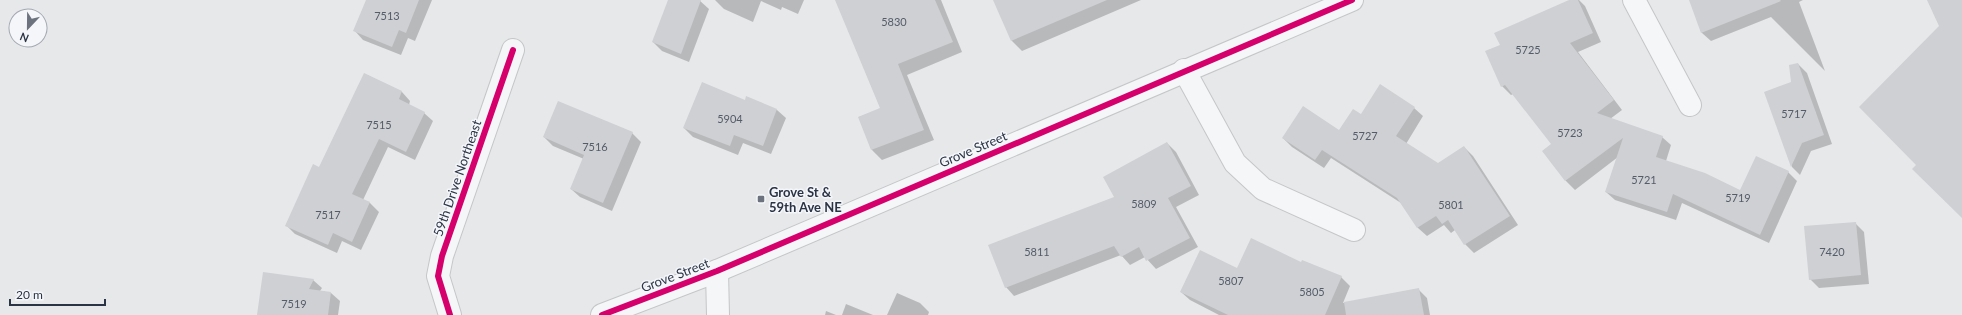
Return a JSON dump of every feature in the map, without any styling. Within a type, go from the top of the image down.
[{"type":"street","name":"Grove Street","points":[[602,315],[716,271],[1184,70],[1352,0]]},
{"type":"street","points":[[1634,0],[1690,105]]},
{"type":"street","name":"59th Drive Northeast","points":[[450,315],[438,276],[442,256],[513,50]]},
{"type":"street","points":[[1184,70],[1235,163],[1263,189],[1354,230]]},
{"type":"street","points":[[716,271],[718,315]]},
{"type":"building","points":[[366,0],[419,0],[406,33],[399,30],[392,47],[353,31]]},
{"type":"building","points":[[668,0],[701,0],[681,54],[652,42]]},
{"type":"building","points":[[835,0],[935,0],[953,42],[898,64],[924,130],[871,150],[858,117],[880,108]]},
{"type":"building","points":[[993,0],[1107,0],[1011,41]]},
{"type":"building","points":[[1569,0],[1578,0],[1593,33],[1570,43],[1614,100],[1597,113],[1663,136],[1656,157],[1705,173],[1740,190],[1756,156],[1789,171],[1760,235],[1673,194],[1667,212],[1605,192],[1623,138],[1565,181],[1542,151],[1551,144],[1505,85],[1501,87],[1485,51],[1500,45],[1494,33]]},
{"type":"building","points":[[1689,0],[1780,0],[1781,1],[1701,33]]},
{"type":"building","points":[[1927,0],[1962,0],[1962,218],[1912,169],[1916,165],[1859,107],[1939,26]]},
{"type":"building","points":[[1798,63],[1824,135],[1802,143],[1791,167],[1764,92],[1791,82],[1789,65]]},
{"type":"building","points":[[364,73],[402,91],[399,99],[425,112],[406,152],[379,139],[352,194],[370,202],[352,242],[333,233],[328,245],[285,226],[313,164],[319,167]]},
{"type":"building","points":[[702,82],[745,100],[746,96],[777,109],[763,146],[734,135],[730,146],[683,128]]},
{"type":"building","points":[[1380,84],[1415,107],[1396,136],[1438,163],[1464,146],[1510,216],[1464,245],[1448,220],[1442,224],[1436,216],[1417,228],[1397,198],[1322,150],[1315,160],[1282,138],[1303,106],[1339,130],[1353,109],[1361,114]]},
{"type":"building","points":[[558,101],[633,132],[603,203],[570,189],[584,155],[543,137]]},
{"type":"building","points":[[1167,142],[1191,186],[1168,198],[1190,238],[1146,261],[1139,247],[1121,257],[1114,246],[1005,288],[988,245],[1114,197],[1103,177]]},
{"type":"building","points":[[1856,222],[1861,275],[1809,280],[1804,226]]},
{"type":"building","points":[[1251,238],[1301,262],[1302,260],[1342,276],[1325,315],[1228,315],[1180,292],[1200,250],[1237,268]]},
{"type":"building","points":[[263,272],[314,279],[309,289],[331,292],[328,315],[257,315]]},
{"type":"building","points":[[1419,288],[1424,315],[1346,315],[1344,302]]},
{"type":"cycle path","points":[[602,315],[717,271],[1352,0]]},
{"type":"cycle path","points":[[450,315],[438,276],[442,256],[513,50]]},
{"type":"place","name":"Grove St & 59th Ave NE","points":[[761,199]]}]
